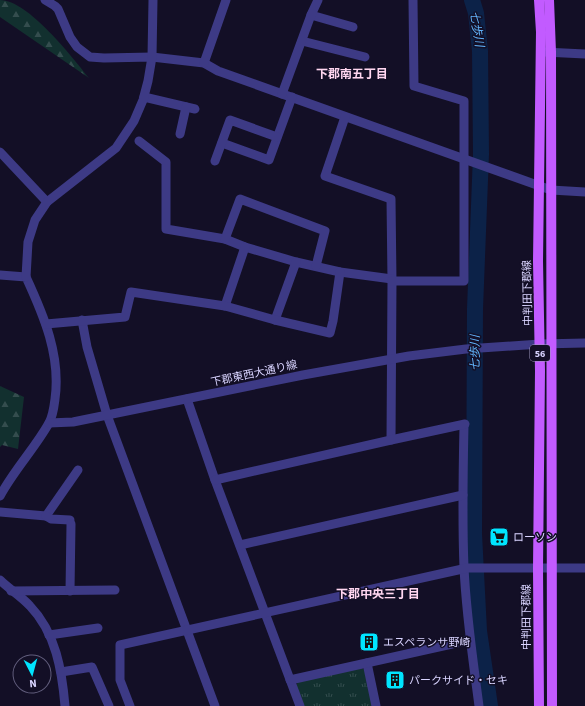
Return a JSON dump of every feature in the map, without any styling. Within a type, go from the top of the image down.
[{"type":"main road","name":"中判田下郡線","points":[[538,706],[540,344],[538,260],[539,0]]},
{"type":"main road","name":"56","points":[[549,0],[552,52],[552,706]]},
{"type":"street","points":[[45,0],[56,7],[70,37],[77,47],[85,54],[98,58],[152,58],[204,63],[218,71],[539,186],[551,190],[585,192]]},
{"type":"street","points":[[0,496],[8,480],[49,423],[53,410],[56,389],[56,364],[53,349],[46,324],[26,277],[28,242],[35,220],[47,202],[116,148],[134,121],[144,97],[152,58],[153,0]]},
{"type":"street","points":[[204,63],[226,0]]},
{"type":"street","points":[[282,94],[318,0]]},
{"type":"street","points":[[139,141],[166,162],[166,229],[225,239],[245,247],[296,262],[340,272],[392,280],[464,281],[467,160],[464,101],[414,86],[413,0]]},
{"type":"street","points":[[311,16],[353,28]]},
{"type":"street","points":[[302,41],[365,56]]},
{"type":"street","points":[[540,52],[585,54]]},
{"type":"street","points":[[144,97],[191,108],[180,134]]},
{"type":"street","points":[[222,143],[269,160],[292,97]]},
{"type":"street","points":[[345,116],[325,176],[391,199],[391,440]]},
{"type":"street","points":[[215,161],[230,120],[277,137]]},
{"type":"street","points":[[0,152],[47,202]]},
{"type":"street","points":[[225,239],[240,199],[325,231],[316,266]]},
{"type":"street","points":[[225,306],[245,247]]},
{"type":"street","points":[[275,320],[296,262]]},
{"type":"street","points":[[46,324],[125,316],[131,292],[225,306],[330,333],[340,272]]},
{"type":"street","points":[[0,275],[26,277]]},
{"type":"street","points":[[82,320],[87,347],[107,415],[215,706]]},
{"type":"street","points":[[540,344],[585,344]]},
{"type":"street","name":"下郡東西大通り線","points":[[49,423],[73,422],[303,375],[391,359],[430,353],[540,344]]},
{"type":"street","points":[[187,399],[215,480],[300,706]]},
{"type":"street","points":[[215,480],[391,440],[465,425],[463,495],[465,569],[470,640],[479,706]]},
{"type":"street","points":[[46,516],[78,470]]},
{"type":"street","points":[[240,545],[463,495]]},
{"type":"street","points":[[0,512],[46,516],[51,519],[70,522],[70,591]]},
{"type":"street","points":[[130,706],[120,680],[120,646],[465,569],[585,568]]},
{"type":"street","points":[[0,580],[30,606],[44,625],[55,649],[61,672],[65,706]]},
{"type":"street","points":[[11,591],[115,590]]},
{"type":"street","points":[[49,636],[98,628]]},
{"type":"street","points":[[290,680],[470,640]]},
{"type":"street","points":[[367,663],[376,706]]},
{"type":"street","points":[[61,672],[92,667],[109,706]]},
{"type":"green space","points":[[0,0],[11,2],[36,19],[61,44],[89,78],[0,17]]},
{"type":"green space","points":[[0,386],[24,397],[18,449],[2,445],[0,447]]},
{"type":"green space","points":[[362,668],[366,671],[374,706],[304,706],[296,686],[298,682]]},
{"type":"waterway","name":"七歩川","points":[[472,0],[476,13],[480,51],[481,154],[475,309],[474,534],[479,631],[490,706]]},
{"type":"place","name":"ローソン","points":[[499,537]]},
{"type":"place","name":"エスペランサ野崎","points":[[369,642]]},
{"type":"place","name":"パークサイド・セキ","points":[[395,680]]},
{"type":"district","name":"下郡南五丁目","points":[[352,74]]},
{"type":"district","name":"下郡中央三丁目","points":[[378,594]]}]
